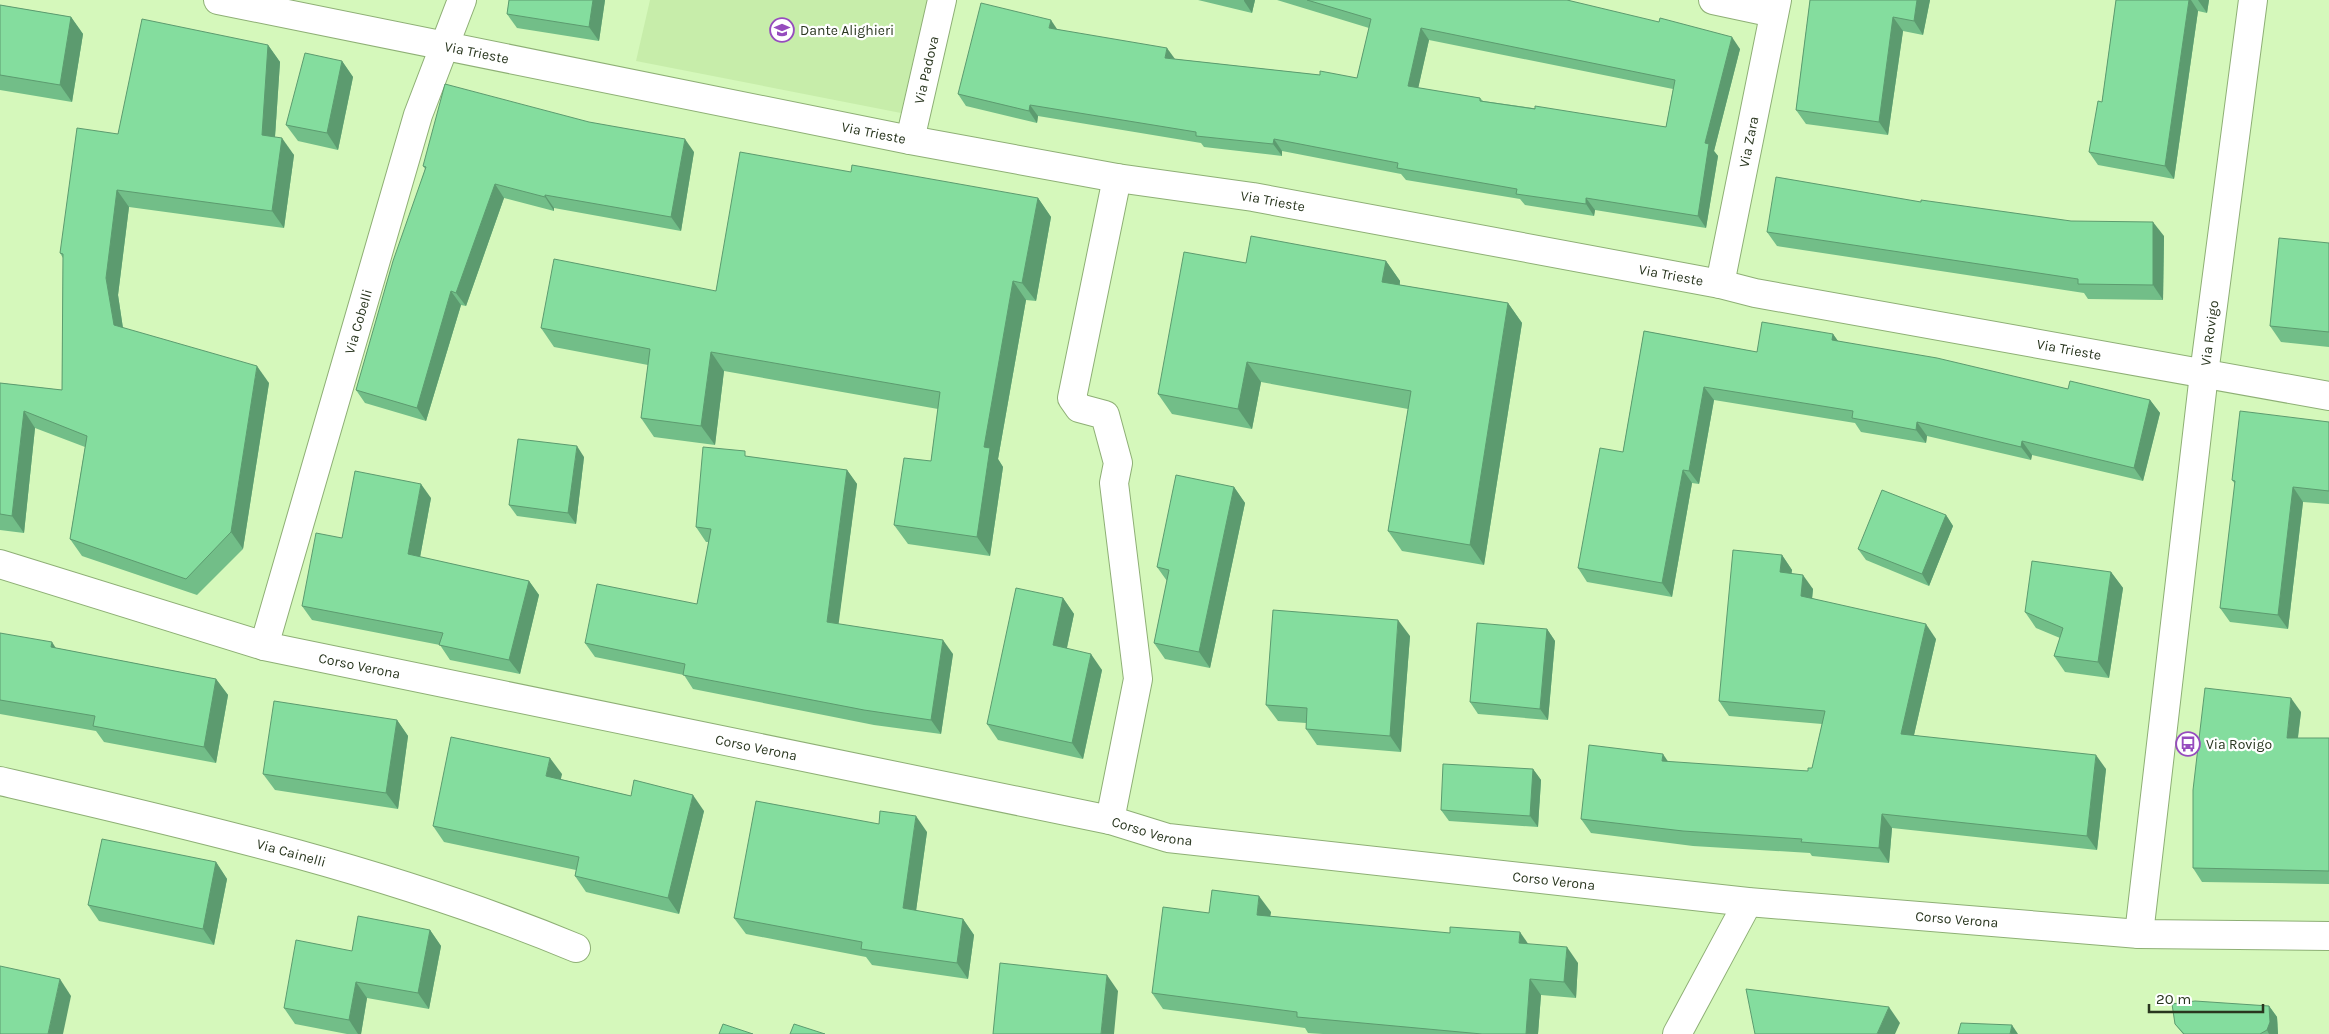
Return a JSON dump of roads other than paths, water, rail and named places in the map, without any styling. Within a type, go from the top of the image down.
[{"type":"street","name":"Via Trieste","points":[[218,0],[445,48],[910,140],[1117,178],[1254,197],[1720,284],[1755,293],[2329,396]]},
{"type":"street","name":"Via Cobelli","points":[[264,646],[418,115],[462,0]]},
{"type":"street","name":"Via Padova","points":[[910,140],[942,0]]},
{"type":"street","points":[[1713,0],[1775,7]]},
{"type":"street","name":"Via Rovigo","points":[[2139,934],[2204,374],[2253,0]]},
{"type":"street","name":"Via Zara","points":[[1720,284],[1775,7]]},
{"type":"street","points":[[1110,820],[1138,679],[1114,482],[1118,463],[1105,415],[1079,408],[1072,398],[1117,178]]},
{"type":"street","name":"Corso Verona","points":[[0,564],[264,646],[1110,820],[1168,838],[1748,902],[2139,934],[2329,936]]},
{"type":"street","name":"Via Cainelli","points":[[0,781],[116,808],[326,863],[454,903],[576,948]]},
{"type":"street","points":[[1677,1034],[1748,902]]},
{"type":"place","name":"Dante Alighieri","points":[[782,30]]},
{"type":"place","name":"Via Rovigo","points":[[2188,744]]}]
